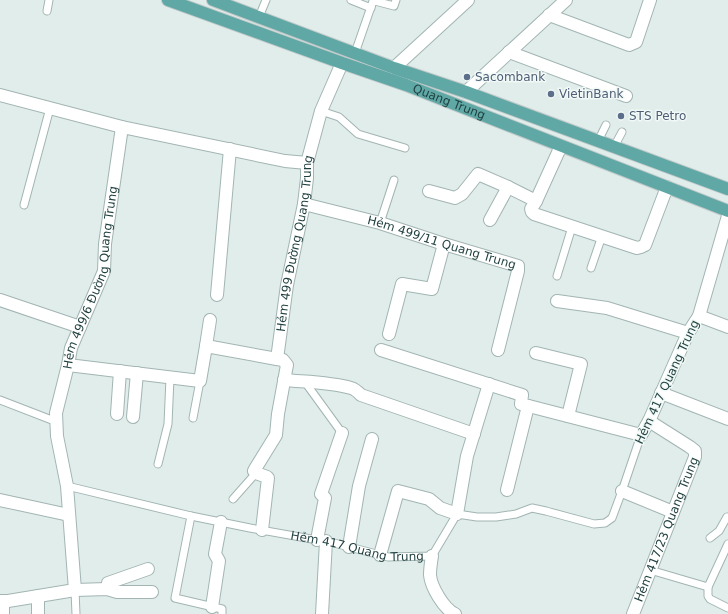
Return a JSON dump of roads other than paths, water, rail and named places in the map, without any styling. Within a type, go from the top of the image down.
[{"type":"main road","name":"Quang Trung","points":[[168,0],[387,78],[728,210]]},
{"type":"main road","name":"Quang Trung","points":[[213,0],[355,54],[466,92],[728,189]]},
{"type":"main road","points":[[387,78],[394,68]]},
{"type":"street","points":[[394,68],[468,0]]},
{"type":"street","points":[[466,92],[566,0]]},
{"type":"street","points":[[549,16],[629,45],[636,42],[650,0]]},
{"type":"street","points":[[509,52],[626,96]]},
{"type":"street","name":"Hẻm 499 Đường Quang Trung","points":[[277,359],[287,285],[304,204],[307,163],[320,111],[342,63]]},
{"type":"street","points":[[0,95],[122,127],[285,161],[307,163]]},
{"type":"street","name":"Hẻm 499/6 Đường Quang Trung","points":[[75,590],[67,486],[57,436],[56,413],[71,348],[104,271],[105,244],[122,127]]},
{"type":"street","points":[[561,146],[531,209],[534,214],[636,248],[641,247],[645,245],[667,187]]},
{"type":"street","points":[[217,295],[230,149]]},
{"type":"street","points":[[429,191],[455,198],[462,194],[478,174],[536,201]]},
{"type":"street","points":[[490,220],[508,187]]},
{"type":"street","name":"Hẻm 499/11 Quang Trung","points":[[304,204],[380,223],[518,266],[498,350]]},
{"type":"street","name":"Hẻm 417 Quang Trung","points":[[640,435],[649,421],[688,333],[698,316],[728,216]]},
{"type":"street","points":[[390,334],[402,284],[432,289],[444,244]]},
{"type":"street","points":[[0,300],[80,327]]},
{"type":"street","points":[[557,301],[607,308],[688,333]]},
{"type":"street","points":[[698,316],[728,326]]},
{"type":"street","points":[[68,365],[200,382],[210,320]]},
{"type":"street","points":[[206,346],[283,360],[287,365],[276,435],[254,471],[268,478],[262,530]]},
{"type":"street","points":[[381,350],[522,395],[521,404],[640,435]]},
{"type":"street","points":[[536,353],[581,364],[568,416]]},
{"type":"street","points":[[116,414],[120,371]]},
{"type":"street","points":[[133,417],[137,373]]},
{"type":"street","points":[[284,380],[332,384],[352,388],[361,395],[474,434]]},
{"type":"street","points":[[380,555],[398,491],[429,499],[440,508],[457,514],[467,456],[489,384]]},
{"type":"street","points":[[661,393],[728,419]]},
{"type":"street","points":[[507,490],[528,406]]},
{"type":"street","name":"Hẻm 417/23 Quang Trung","points":[[633,614],[695,457],[695,451],[690,447],[649,421]]},
{"type":"street","points":[[322,614],[321,540],[325,498],[321,494],[342,433]]},
{"type":"street","points":[[349,547],[359,486],[372,439]]},
{"type":"street","points":[[622,491],[673,512]]},
{"type":"street","points":[[0,500],[69,515]]},
{"type":"street","points":[[217,610],[219,561],[216,554],[221,522]]},
{"type":"street","points":[[432,556],[430,577],[437,596],[455,614]]},
{"type":"street","points":[[107,589],[108,582],[148,569]]},
{"type":"street","points":[[3,614],[2,601],[75,590],[107,589],[117,592],[152,592]]},
{"type":"street","points":[[38,596],[38,614]]},
{"type":"lane","points":[[47,11],[49,0]]},
{"type":"lane","points":[[259,17],[266,0]]},
{"type":"lane","points":[[351,0],[371,8]]},
{"type":"lane","points":[[355,54],[373,2],[375,0],[394,6],[396,0]]},
{"type":"lane","points":[[24,205],[50,108]]},
{"type":"lane","points":[[320,111],[338,117],[358,134],[405,148]]},
{"type":"lane","points":[[598,141],[606,125]]},
{"type":"lane","points":[[614,147],[622,132]]},
{"type":"lane","points":[[380,223],[394,180]]},
{"type":"lane","points":[[557,276],[572,227]]},
{"type":"lane","points":[[591,268],[602,236]]},
{"type":"lane","points":[[158,464],[168,424],[170,378]]},
{"type":"lane","points":[[193,418],[200,382]]},
{"type":"lane","points":[[305,382],[342,433]]},
{"type":"lane","points":[[0,400],[57,422]]},
{"type":"lane","name":"Hẻm 417 Quang Trung","points":[[67,486],[191,516],[321,540],[388,557],[432,556],[457,514],[477,517],[496,517],[516,514],[532,508],[594,524],[605,523],[612,518],[640,435]]},
{"type":"lane","points":[[233,499],[256,473]]},
{"type":"lane","points":[[191,516],[175,598],[217,610]]},
{"type":"lane","points":[[710,538],[719,532],[728,518]]},
{"type":"lane","points":[[728,544],[708,587],[708,596],[710,600],[728,606]]},
{"type":"lane","points":[[650,570],[708,587]]},
{"type":"lane","name":"Hẻm 499/6 Đường Quang Trung","points":[[75,590],[76,614]]},
{"type":"place","name":"Sacombank","points":[[467,77]]},
{"type":"place","name":"VietinBank","points":[[551,94]]},
{"type":"place","name":"STS Petro","points":[[621,116]]}]
